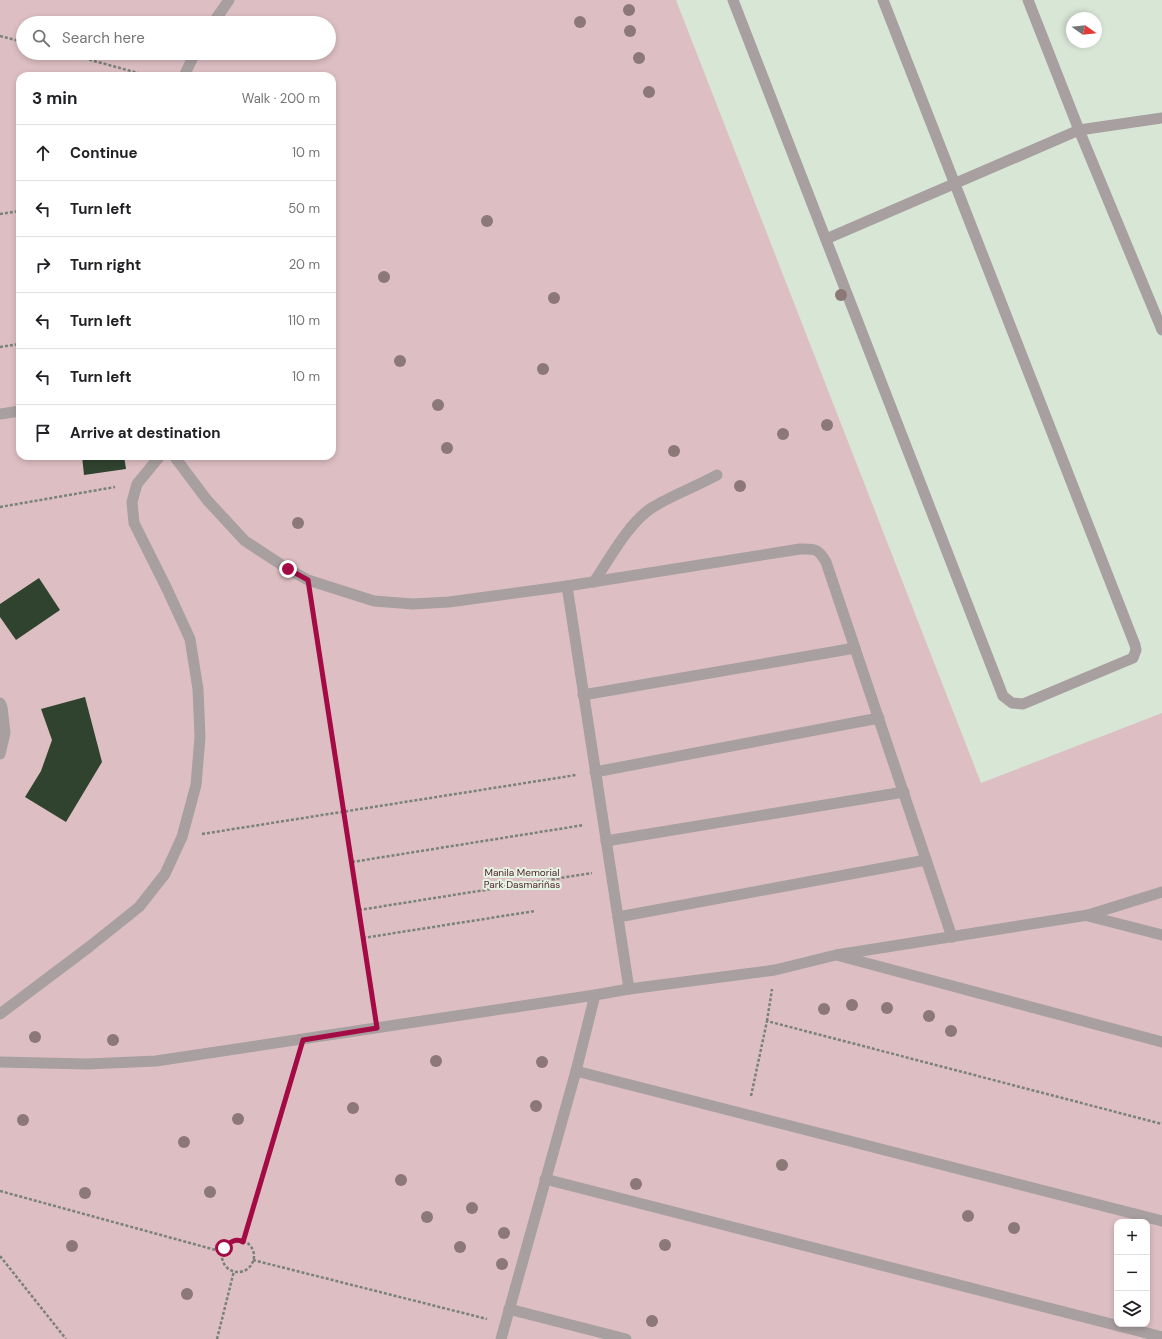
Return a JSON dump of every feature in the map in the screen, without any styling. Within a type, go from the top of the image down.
[{"type":"street","points":[[218,16],[229,0]]},
{"type":"street","points":[[733,0],[1003,696],[1012,703],[1023,704],[1133,658],[1136,650],[884,0]]},
{"type":"street","points":[[1028,0],[1079,130],[1162,330]]},
{"type":"street","points":[[186,72],[192,60]]},
{"type":"street","points":[[826,239],[1079,130],[1162,118]]},
{"type":"street","points":[[0,414],[16,412]]},
{"type":"street","points":[[0,1014],[90,947],[139,907],[165,874],[182,837],[196,785],[200,737],[198,689],[190,639],[134,523],[132,502],[137,484],[157,460]]},
{"type":"street","points":[[177,460],[207,500],[245,541],[308,580],[374,601],[413,604],[449,602],[594,582],[800,549],[815,549],[821,553],[826,562],[952,937]]},
{"type":"street","points":[[594,582],[622,537],[652,507],[718,475]]},
{"type":"street","points":[[566,586],[629,989]]},
{"type":"street","points":[[584,695],[855,648]]},
{"type":"street","points":[[0,703],[2,707],[5,733],[0,754]]},
{"type":"street","points":[[595,772],[879,718]]},
{"type":"street","points":[[606,841],[904,792]]},
{"type":"street","points":[[618,917],[926,860]]},
{"type":"street","points":[[0,1062],[87,1064],[156,1061],[303,1040],[629,989],[775,970],[836,955],[1088,915],[1162,892]]},
{"type":"street","points":[[1088,915],[1162,935]]},
{"type":"street","points":[[836,955],[1162,1042]]},
{"type":"street","points":[[501,1339],[576,1071],[595,995]]},
{"type":"street","points":[[576,1071],[1162,1222]]},
{"type":"street","points":[[545,1180],[1162,1337]]},
{"type":"street","points":[[509,1309],[626,1339]]},
{"type":"path","points":[[0,36],[16,40]]},
{"type":"path","points":[[90,60],[134,72]]},
{"type":"path","points":[[0,214],[16,212]]},
{"type":"path","points":[[0,347],[16,345]]},
{"type":"path","points":[[0,507],[137,484]]},
{"type":"path","points":[[308,580],[377,1028]]},
{"type":"path","points":[[182,837],[595,772]]},
{"type":"path","points":[[352,862],[603,822]]},
{"type":"path","points":[[359,910],[611,870]]},
{"type":"path","points":[[363,938],[534,911]]},
{"type":"path","points":[[747,1114],[767,1021],[775,970]]},
{"type":"path","points":[[767,1021],[1162,1124]]},
{"type":"path","points":[[243,1242],[303,1040]]},
{"type":"path","points":[[0,1191],[223,1252]]},
{"type":"path","points":[[240,1240],[243,1242],[248,1244],[253,1251],[252,1265],[244,1271],[239,1272],[229,1270],[226,1267],[222,1257],[224,1248],[231,1242],[240,1240]]},
{"type":"path","points":[[0,1256],[66,1339]]},
{"type":"path","points":[[252,1260],[505,1323]]},
{"type":"path","points":[[217,1339],[234,1271]]},
{"type":"green space","name":"Manila Memorial Park Dasmariñas","points":[[0,0],[676,0],[981,783],[1162,713],[1162,1339],[0,1339]]},
{"type":"building","points":[[82,460],[125,460],[126,469],[84,475]]},
{"type":"building","points":[[39,578],[60,610],[16,640],[0,617],[0,604]]},
{"type":"building","points":[[85,697],[102,762],[66,822],[25,797],[41,771],[52,740],[41,709]]},
{"type":"route","points":[[224,1248],[231,1242],[240,1240],[243,1242],[303,1040],[377,1028],[308,580],[288,569]]}]
